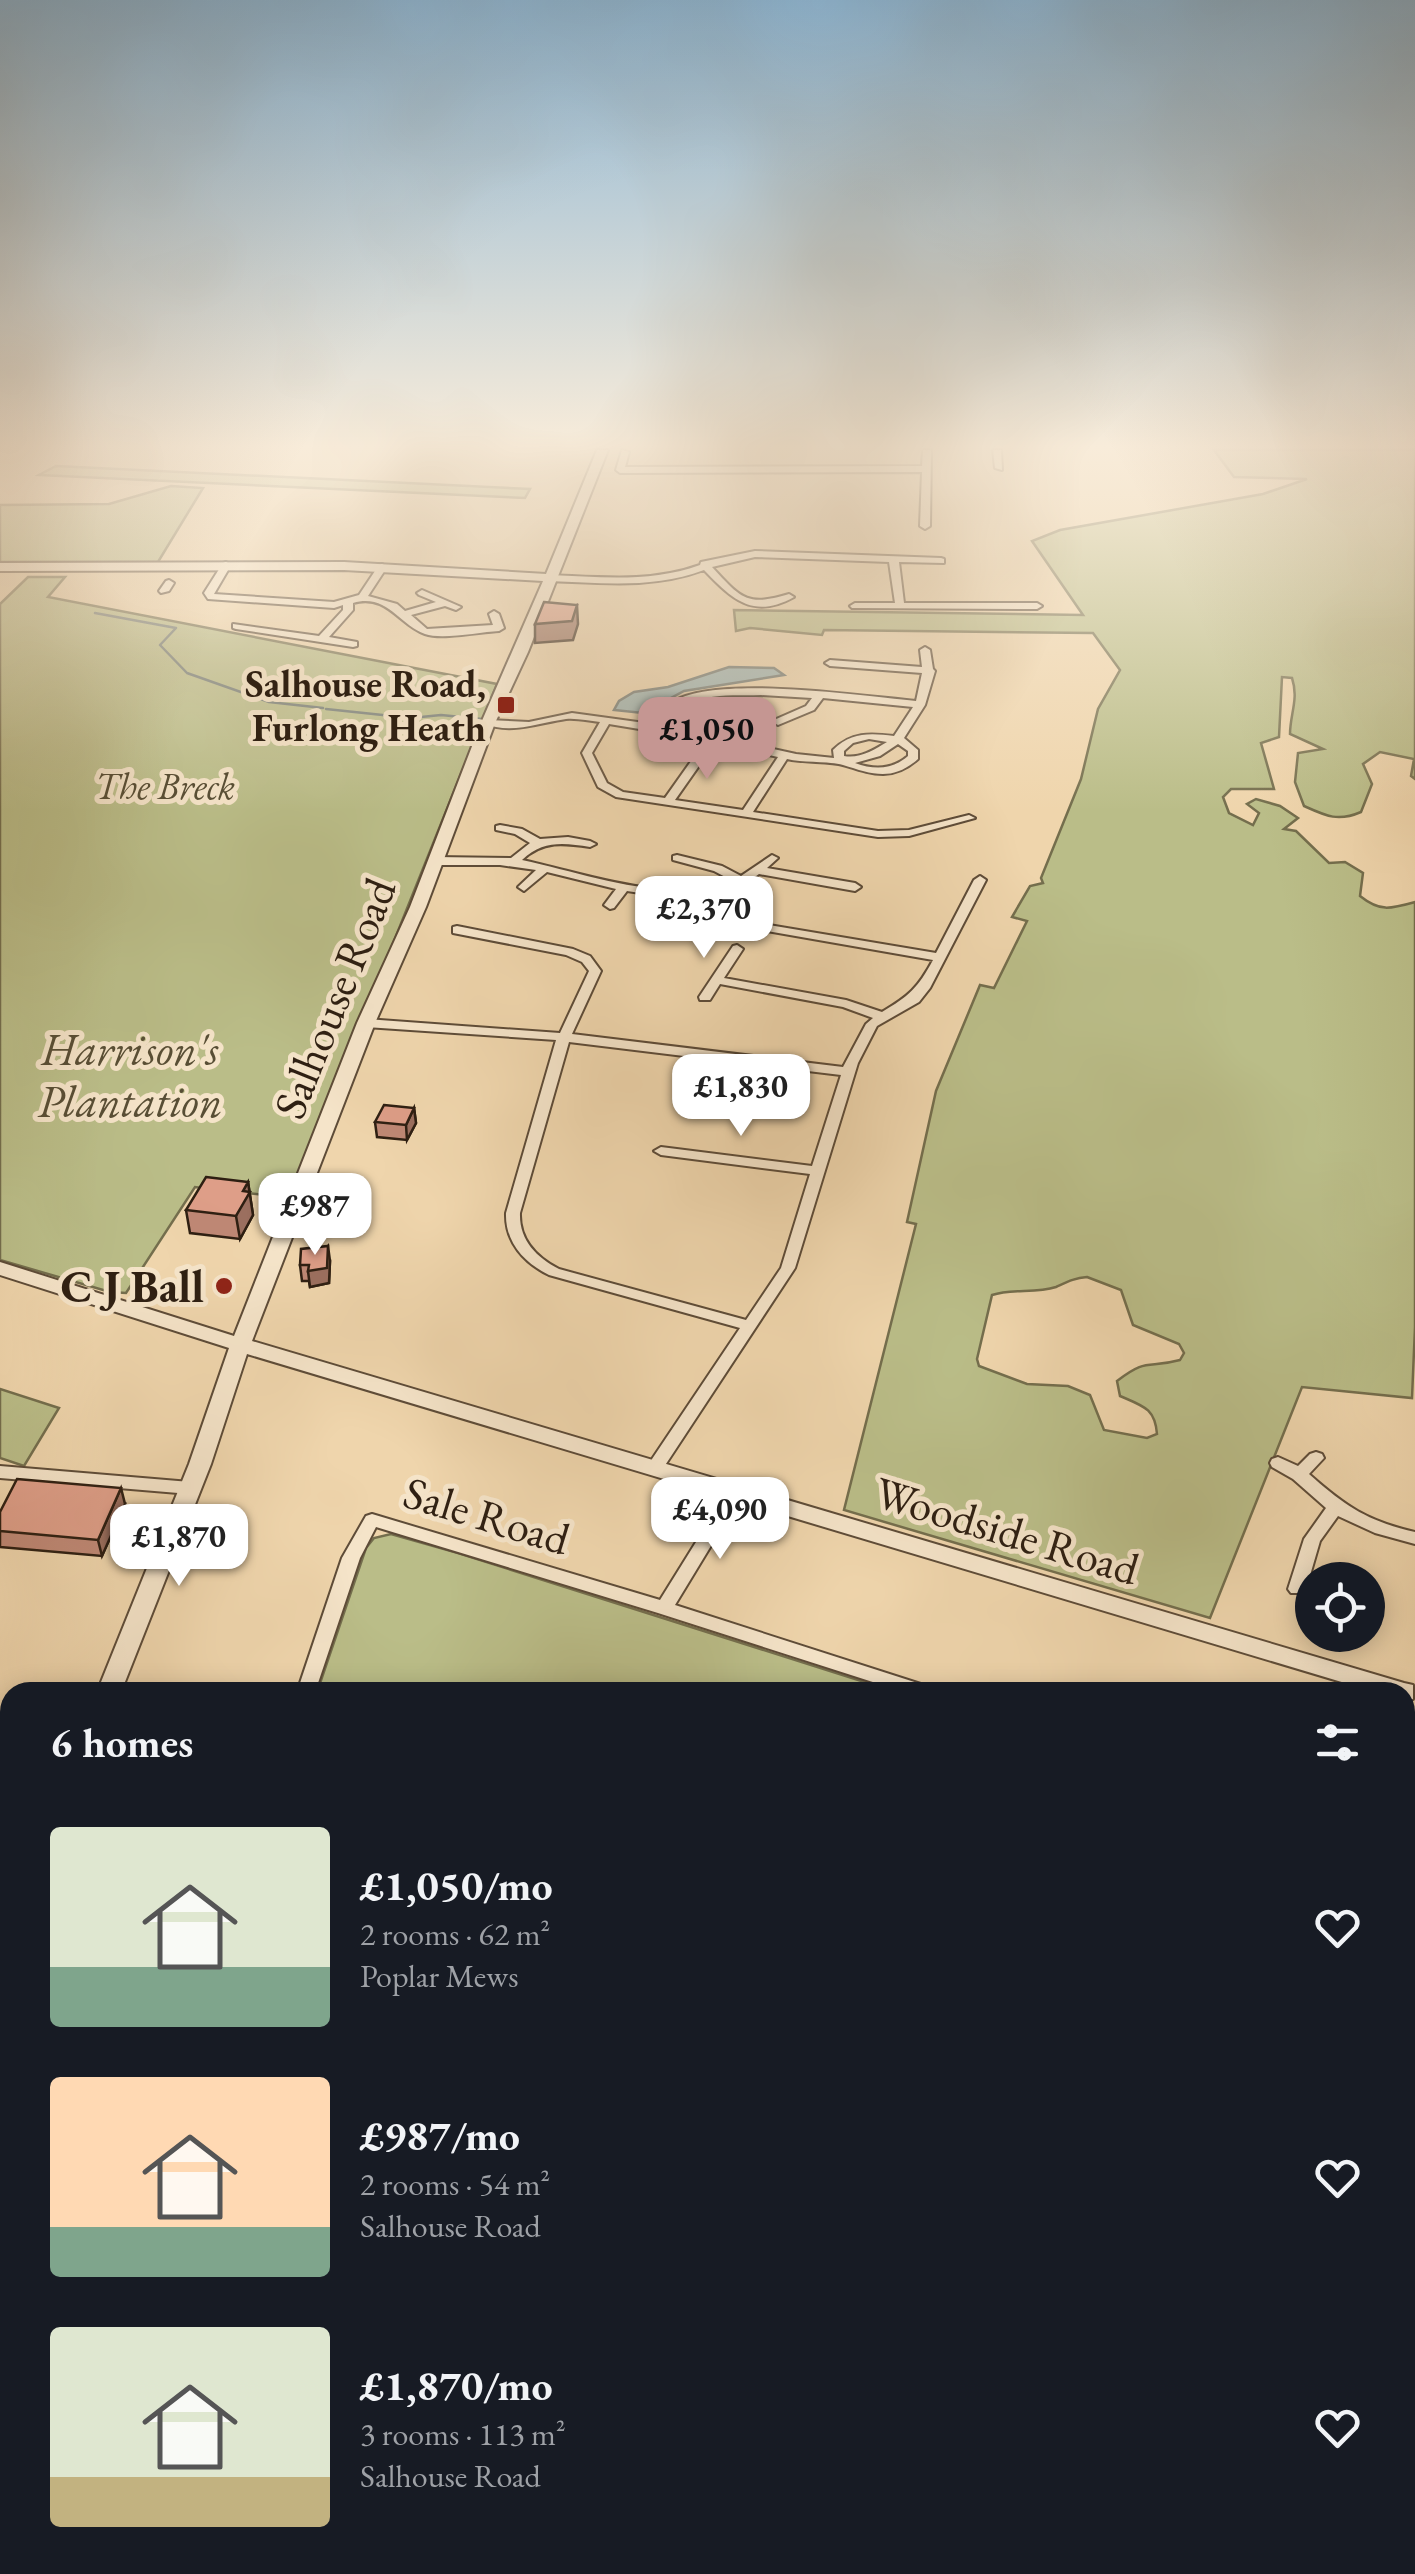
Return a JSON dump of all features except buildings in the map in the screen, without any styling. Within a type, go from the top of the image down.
[{"type":"street","points":[[223,570],[209,592],[211,597],[281,604],[348,603],[362,597],[380,570]]},
{"type":"street","points":[[429,570],[617,581],[674,570]]},
{"type":"street","name":"Salhouse Road","points":[[113,1682],[366,1023],[488,723],[522,652],[552,570]]},
{"type":"street","points":[[710,570],[740,601],[752,606],[789,597]]},
{"type":"street","points":[[895,570],[900,606]]},
{"type":"street","points":[[404,614],[450,606],[422,593]]},
{"type":"street","points":[[362,597],[384,602],[432,636],[500,632],[494,614]]},
{"type":"street","points":[[321,640],[348,610],[348,603]]},
{"type":"street","points":[[855,606],[1036,606]]},
{"type":"street","points":[[236,626],[353,644]]},
{"type":"street","points":[[842,761],[880,754],[899,740],[920,705],[930,671],[925,650]]},
{"type":"street","points":[[830,663],[930,671]]},
{"type":"street","points":[[654,729],[671,708],[690,698],[772,693],[920,705]]},
{"type":"street","points":[[738,745],[810,708],[819,696]]},
{"type":"street","points":[[488,723],[534,724],[574,715],[713,738],[784,756],[842,761],[874,771],[902,767],[914,753],[899,740],[877,736],[854,739],[838,750],[842,761]]},
{"type":"street","points":[[606,722],[587,749],[602,786],[620,795],[887,834],[969,818]]},
{"type":"street","points":[[668,802],[713,738]]},
{"type":"street","points":[[746,814],[784,756]]},
{"type":"street","points":[[500,828],[518,831],[536,842]]},
{"type":"street","points":[[514,862],[536,842],[590,844]]},
{"type":"street","points":[[677,858],[718,868],[741,880]]},
{"type":"street","points":[[435,861],[514,862],[654,892],[686,893],[741,880],[762,864],[855,888]]},
{"type":"street","points":[[524,887],[544,868]]},
{"type":"street","points":[[654,1469],[788,1268],[850,1072],[872,1024],[921,992],[941,958],[978,884],[960,885]]},
{"type":"street","points":[[610,906],[624,886]]},
{"type":"street","points":[[767,927],[941,958]]},
{"type":"street","points":[[466,935],[569,952],[593,966],[592,979],[564,1037],[512,1222],[532,1260],[554,1272],[751,1326]]},
{"type":"street","points":[[706,996],[738,949]]},
{"type":"street","points":[[716,980],[846,1004],[880,1016]]},
{"type":"street","points":[[366,1023],[564,1037],[850,1072]]},
{"type":"street","points":[[660,1151],[817,1171]]},
{"type":"street","name":"Woodside Road","points":[[0,1268],[241,1345],[1367,1682]]},
{"type":"street","points":[[1300,1472],[1316,1458]]},
{"type":"street","points":[[1278,1463],[1300,1472],[1336,1507],[1376,1526],[1415,1538]]},
{"type":"street","points":[[0,1472],[190,1488]]},
{"type":"street","points":[[664,1608],[735,1493]]},
{"type":"street","points":[[1305,1562],[1312,1539],[1336,1507]]},
{"type":"street","name":"Sale Road","points":[[309,1682],[368,1519],[893,1682]]},
{"type":"green space","points":[[1052,570],[1415,570],[1415,779],[1411,776],[1414,759],[1380,752],[1363,764],[1372,784],[1361,812],[1332,816],[1304,806],[1295,782],[1298,753],[1323,749],[1290,734],[1294,686],[1292,678],[1282,677],[1279,737],[1261,743],[1274,789],[1231,789],[1223,797],[1229,813],[1253,825],[1259,813],[1247,804],[1256,799],[1280,806],[1298,818],[1284,829],[1296,831],[1329,863],[1345,862],[1363,873],[1360,896],[1374,905],[1392,907],[1415,902],[1412,1398],[1302,1387],[1210,1618],[844,1510],[916,1224],[907,1222],[936,1091],[980,985],[994,988],[1027,921],[1012,917],[1030,886],[1043,883],[1041,878],[1081,779],[1098,709],[1120,670],[1093,633],[824,630],[822,635],[750,628],[736,631],[734,610],[1083,615]],"holes":[[[1087,1277],[1121,1290],[1133,1325],[1179,1344],[1184,1353],[1180,1360],[1142,1366],[1117,1381],[1120,1396],[1150,1413],[1157,1434],[1147,1438],[1104,1430],[1090,1395],[1068,1386],[1027,1384],[979,1366],[977,1359],[992,1295],[1048,1289]]]},
{"type":"green space","name":"The Breck","points":[[28,577],[65,577],[48,597],[497,684],[291,1198],[195,1187],[126,1293],[110,1292],[0,1260],[0,604]]},
{"type":"green space","points":[[0,1389],[59,1408],[24,1466],[0,1458]]},
{"type":"green space","points":[[391,1534],[458,1553],[864,1682],[320,1682],[366,1548],[374,1538]]},
{"type":"water","points":[[729,667],[774,668],[784,675],[684,691],[643,713],[614,710],[619,701],[634,692],[668,687]]},
{"type":"waterway","points":[[95,613],[176,628],[160,645],[187,673],[269,702],[323,708]]},
{"type":"waterway","points":[[326,709],[411,718],[441,715],[482,719]]},
{"type":"place","name":"Salhouse Road, Furlong Heath","points":[[506,705]]},
{"type":"place","name":"C J Ball","points":[[224,1286]]},
{"type":"park label","name":"Harrison's Plantation","points":[[130,1075]]}]
